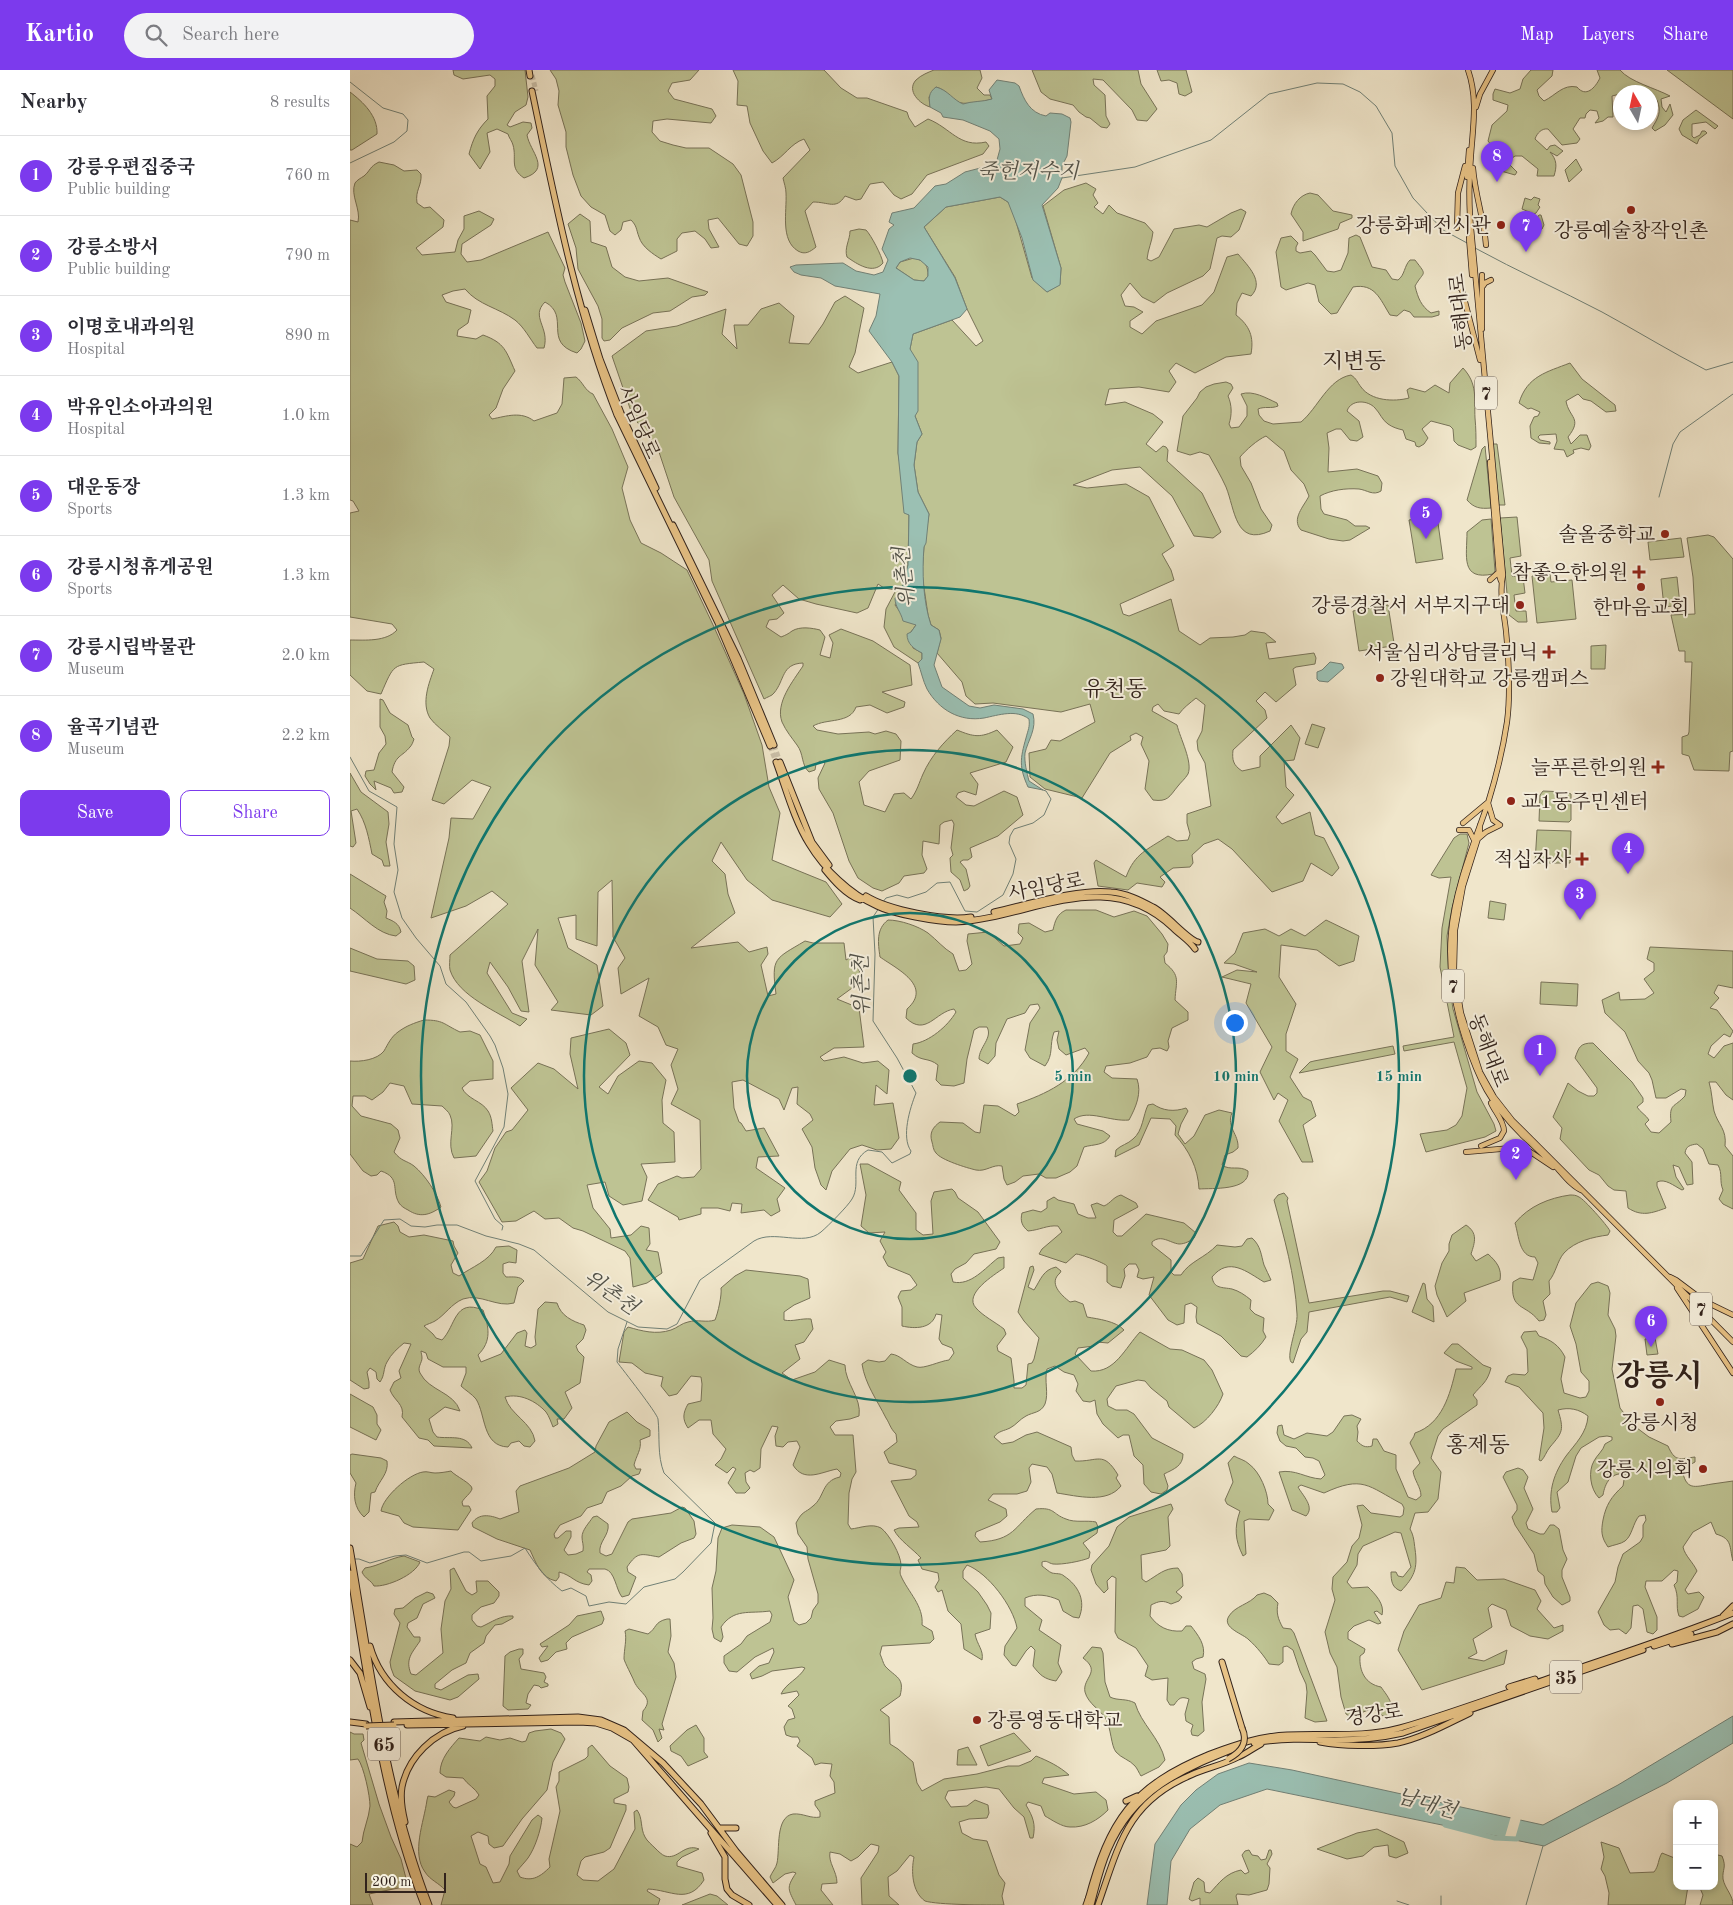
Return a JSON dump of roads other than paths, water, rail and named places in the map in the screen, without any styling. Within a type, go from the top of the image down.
[{"type":"highway","name":"사임당로","points":[[534,91],[567,255],[590,334],[619,414],[722,632],[772,745]]},
{"type":"highway","points":[[866,899],[857,899],[833,880],[814,857],[778,762],[814,846],[843,879],[866,899],[886,908]]},
{"type":"highway","name":"사임당로","points":[[886,908],[958,919],[1081,894],[1112,892],[1131,896],[1158,910],[1192,940],[1198,942]]},
{"type":"highway","name":"사임당로","points":[[886,908],[943,922],[963,922],[1078,898],[1109,896],[1128,901],[1155,914],[1170,925],[1195,949]]},
{"type":"highway","name":"65","points":[[350,1548],[381,1760],[400,1833],[424,1905]]},
{"type":"highway","name":"65","points":[[350,1573],[355,1583],[388,1765],[410,1852],[429,1905]]},
{"type":"highway","points":[[355,1583],[371,1649],[392,1686],[410,1702],[432,1713],[454,1718],[488,1721],[596,1723],[612,1728],[626,1736],[640,1748],[710,1830],[780,1904]]},
{"type":"highway","points":[[1720,1618],[1733,1606]]},
{"type":"highway","name":"경강로","points":[[1402,1730],[1733,1615]]},
{"type":"highway","name":"경강로","points":[[1102,1860],[1127,1817],[1150,1792],[1188,1768],[1238,1748],[1266,1741],[1305,1738],[1336,1740],[1402,1730],[1490,1703],[1680,1638],[1733,1615]]},
{"type":"highway","points":[[1647,1648],[1717,1632],[1733,1624]]},
{"type":"highway","points":[[350,1660],[357,1667],[363,1680],[381,1760]]},
{"type":"highway","points":[[1164,1782],[1228,1759],[1235,1755],[1244,1745],[1244,1733],[1222,1662]]},
{"type":"highway","points":[[1509,1687],[1591,1664]]},
{"type":"highway","points":[[1305,1738],[1342,1745],[1397,1743],[1425,1733],[1490,1703]]},
{"type":"highway","points":[[350,1723],[366,1725],[590,1718],[616,1725],[632,1735],[671,1770],[720,1828],[763,1885]]},
{"type":"highway","points":[[410,1852],[403,1813],[402,1794],[405,1777],[414,1760],[424,1748],[442,1734],[461,1726],[488,1721]]},
{"type":"highway","name":"경강로","points":[[1086,1905],[1111,1833],[1127,1809],[1144,1792],[1169,1773],[1242,1743],[1271,1736],[1390,1733]]},
{"type":"highway","points":[[1098,1905],[1125,1831],[1136,1814],[1148,1801],[1163,1789],[1181,1779],[1237,1758],[1266,1741]]},
{"type":"highway","points":[[1202,1758],[1223,1746],[1224,1743]]},
{"type":"highway","points":[[1126,1801],[1144,1792]]},
{"type":"highway","points":[[1118,1822],[1121,1814],[1120,1807]]},
{"type":"highway","points":[[720,1828],[736,1828]]},
{"type":"highway","points":[[710,1830],[724,1858],[727,1889],[749,1905]]},
{"type":"highway","name":"경강로","points":[[1091,1905],[1097,1873]]},
{"type":"main road","name":"동해대로","points":[[1466,70],[1473,90],[1474,113],[1469,202],[1470,236]]},
{"type":"main road","name":"동해대로","points":[[1466,70],[1472,108],[1466,190],[1473,274],[1482,346],[1499,572],[1510,671],[1509,702],[1501,756],[1456,904],[1451,932],[1450,967],[1458,1013],[1474,1063],[1486,1090],[1502,1114],[1578,1189],[1583,1191]]},
{"type":"main road","points":[[1474,113],[1480,94],[1493,70]]},
{"type":"main road","points":[[1471,152],[1474,184],[1484,224],[1486,246]]},
{"type":"main road","points":[[1456,228],[1458,192],[1468,157]]},
{"type":"main road","points":[[1482,275],[1482,346]]},
{"type":"main road","name":"동해대로","points":[[1474,280],[1495,506]]},
{"type":"main road","points":[[1483,286],[1491,280]]},
{"type":"main road","points":[[1459,287],[1462,290],[1480,360]]},
{"type":"main road","name":"동해대로","points":[[1496,519],[1503,575],[1501,582]]},
{"type":"main road","points":[[1490,580],[1499,572]]},
{"type":"main road","points":[[1459,830],[1469,830],[1475,840],[1500,825],[1493,820],[1488,802],[1462,823]]},
{"type":"main road","name":"동해대로","points":[[1475,840],[1454,930],[1453,956],[1456,988],[1465,1026],[1484,1081],[1499,1104],[1522,1132]]},
{"type":"main road","points":[[1481,1146],[1500,1138],[1504,1131],[1503,1123],[1496,1114],[1486,1090]]},
{"type":"main road","name":"동해대로","points":[[1531,1141],[1733,1342]]},
{"type":"main road","points":[[1466,1152],[1523,1147],[1560,1171]]},
{"type":"main road","points":[[1669,1277],[1704,1301],[1733,1315]]},
{"type":"main road","points":[[1669,1277],[1733,1373]]},
{"type":"water","name":"죽헌저수지","points":[[997,80],[1015,83],[1019,86],[1028,105],[1036,112],[1046,116],[1050,113],[1062,114],[1070,118],[1067,156],[1062,166],[1062,178],[1058,188],[1042,205],[1061,268],[1060,285],[1047,292],[1033,280],[1022,238],[1008,202],[1000,197],[946,207],[924,227],[955,278],[967,309],[960,317],[913,334],[910,349],[918,362],[918,411],[915,416],[922,434],[917,442],[914,465],[918,492],[929,514],[924,547],[924,586],[926,606],[931,625],[939,630],[941,639],[934,665],[942,687],[969,706],[980,708],[994,705],[1023,709],[1033,714],[1034,725],[1025,753],[1025,764],[1029,781],[1043,790],[1028,787],[1023,774],[1022,757],[1029,729],[1029,719],[1013,713],[975,719],[951,713],[938,703],[927,689],[918,663],[922,659],[922,653],[912,646],[907,638],[907,634],[916,625],[903,621],[895,598],[900,596],[908,565],[909,515],[904,513],[898,453],[899,376],[892,362],[869,331],[876,316],[880,294],[835,286],[821,278],[801,275],[794,272],[790,267],[796,265],[843,263],[856,271],[874,275],[883,272],[888,260],[882,249],[889,229],[894,225],[889,222],[892,213],[914,208],[935,186],[946,184],[965,172],[988,166],[997,160],[1000,149],[999,139],[990,131],[963,120],[943,117],[941,113],[930,107],[930,94],[936,87],[940,88],[963,104],[992,99],[989,90]],"holes":[[[910,258],[920,260],[928,267],[928,276],[924,281],[914,280],[896,268],[900,262]]]},
{"type":"water","points":[[1330,662],[1342,664],[1344,668],[1328,682],[1319,681],[1317,679],[1317,672]]},
{"type":"water","points":[[1733,1716],[1733,1743],[1667,1783],[1544,1846],[1267,1789],[1220,1805],[1190,1829],[1171,1861],[1167,1905],[1147,1905],[1155,1844],[1181,1805],[1196,1790],[1218,1774],[1249,1763],[1292,1770],[1543,1825],[1618,1785]]},
{"type":"waterway","points":[[350,82],[383,108],[403,114],[408,120],[407,131],[394,142],[350,163]]},
{"type":"waterway","points":[[1062,178],[1135,167],[1211,140],[1269,94],[1317,83],[1343,84],[1360,92],[1376,106],[1392,133],[1395,166],[1413,198],[1443,230],[1467,243]]},
{"type":"waterway","points":[[1475,248],[1602,312],[1706,370],[1733,362]]},
{"type":"waterway","points":[[1659,497],[1673,444],[1680,432],[1733,394]]},
{"type":"waterway","points":[[350,757],[369,791],[397,807],[394,844],[398,870],[394,892],[402,918],[440,966],[446,984],[466,1002],[490,1036],[503,1068],[508,1094],[504,1127],[475,1181],[495,1219],[503,1226],[502,1230]]},
{"type":"waterway","name":"위촌천","points":[[882,903],[886,898],[897,895],[908,898],[926,892],[937,883],[950,882],[965,911],[977,912],[1003,895],[1013,874],[1016,859],[1009,843],[1010,836],[1014,829],[1033,823],[1044,815],[1051,799],[1046,791],[1043,790]]},
{"type":"waterway","name":"위촌천","points":[[350,1256],[361,1256],[384,1220],[400,1219],[411,1226],[425,1227],[457,1225],[486,1236],[519,1244],[534,1250],[608,1312],[638,1327],[667,1329],[677,1324],[700,1280],[754,1241],[770,1237],[806,1238],[821,1232],[852,1199],[856,1186],[856,1167],[862,1155],[868,1150],[882,1152],[892,1163],[910,1154],[911,1151],[908,1145],[907,1130],[909,1114],[916,1093],[897,1058],[873,1021],[875,954],[873,917],[879,908]]},
{"type":"waterway","points":[[353,1559],[370,1563],[406,1555],[427,1563],[469,1552],[481,1561],[511,1556],[525,1548],[541,1571],[556,1586],[562,1591],[571,1588],[586,1596],[589,1606],[609,1602],[626,1604],[644,1587],[675,1579],[711,1543],[715,1523],[664,1473],[660,1453],[658,1419],[617,1362],[618,1349],[627,1322]]},
{"type":"waterway","name":"남대천","points":[[1445,1825],[1495,1838],[1517,1839]]},
{"type":"waterway","points":[[1526,1905],[1543,1846]]},
{"type":"waterway","points":[[1441,1896],[1441,1905]]},
{"type":"waterway","points":[[1397,1901],[1409,1905]]},
{"type":"tunnel","points":[[532,75],[536,91]]},
{"type":"tunnel","points":[[774,745],[780,762]]},
{"type":"tunnel","points":[[770,746],[776,762]]},
{"type":"place","name":"율곡기념관","points":[[1497,182]]},
{"type":"place","name":"강릉예술창작인촌","points":[[1631,210]]},
{"type":"place","name":"강릉화폐전시관","points":[[1501,225]]},
{"type":"place","name":"강릉시립박물관","points":[[1526,252]]},
{"type":"place","name":"솔올중학교","points":[[1665,534]]},
{"type":"place","name":"대운동장","points":[[1426,539]]},
{"type":"place","name":"참좋은한의원","points":[[1639,572]]},
{"type":"place","name":"한마음교회","points":[[1641,587]]},
{"type":"place","name":"강릉경찰서 서부지구대","points":[[1520,605]]},
{"type":"place","name":"서울심리상담클리닉","points":[[1549,652]]},
{"type":"place","name":"강원대학교 강릉캠퍼스","points":[[1380,678]]},
{"type":"place","name":"늘푸른한의원","points":[[1658,767]]},
{"type":"place","name":"교1동주민센터","points":[[1511,801]]},
{"type":"place","name":"적십자사","points":[[1582,859]]},
{"type":"place","name":"박유인소아과의원","points":[[1628,874]]},
{"type":"place","name":"이명호내과의원","points":[[1580,920]]},
{"type":"place","name":"강릉우편집중국","points":[[1540,1076]]},
{"type":"place","name":"강릉소방서","points":[[1516,1180]]},
{"type":"place","name":"강릉시청휴게공원","points":[[1651,1347]]},
{"type":"place","name":"강릉시청","points":[[1660,1402]]},
{"type":"place","name":"강릉시의회","points":[[1703,1469]]},
{"type":"place","name":"강릉영동대학교","points":[[977,1720]]},
{"type":"district","name":"지변동","points":[[1354,360]]},
{"type":"district","name":"유천동","points":[[1115,688]]},
{"type":"district","name":"강릉시","points":[[1659,1375]]},
{"type":"district","name":"홍제동","points":[[1478,1444]]}]
